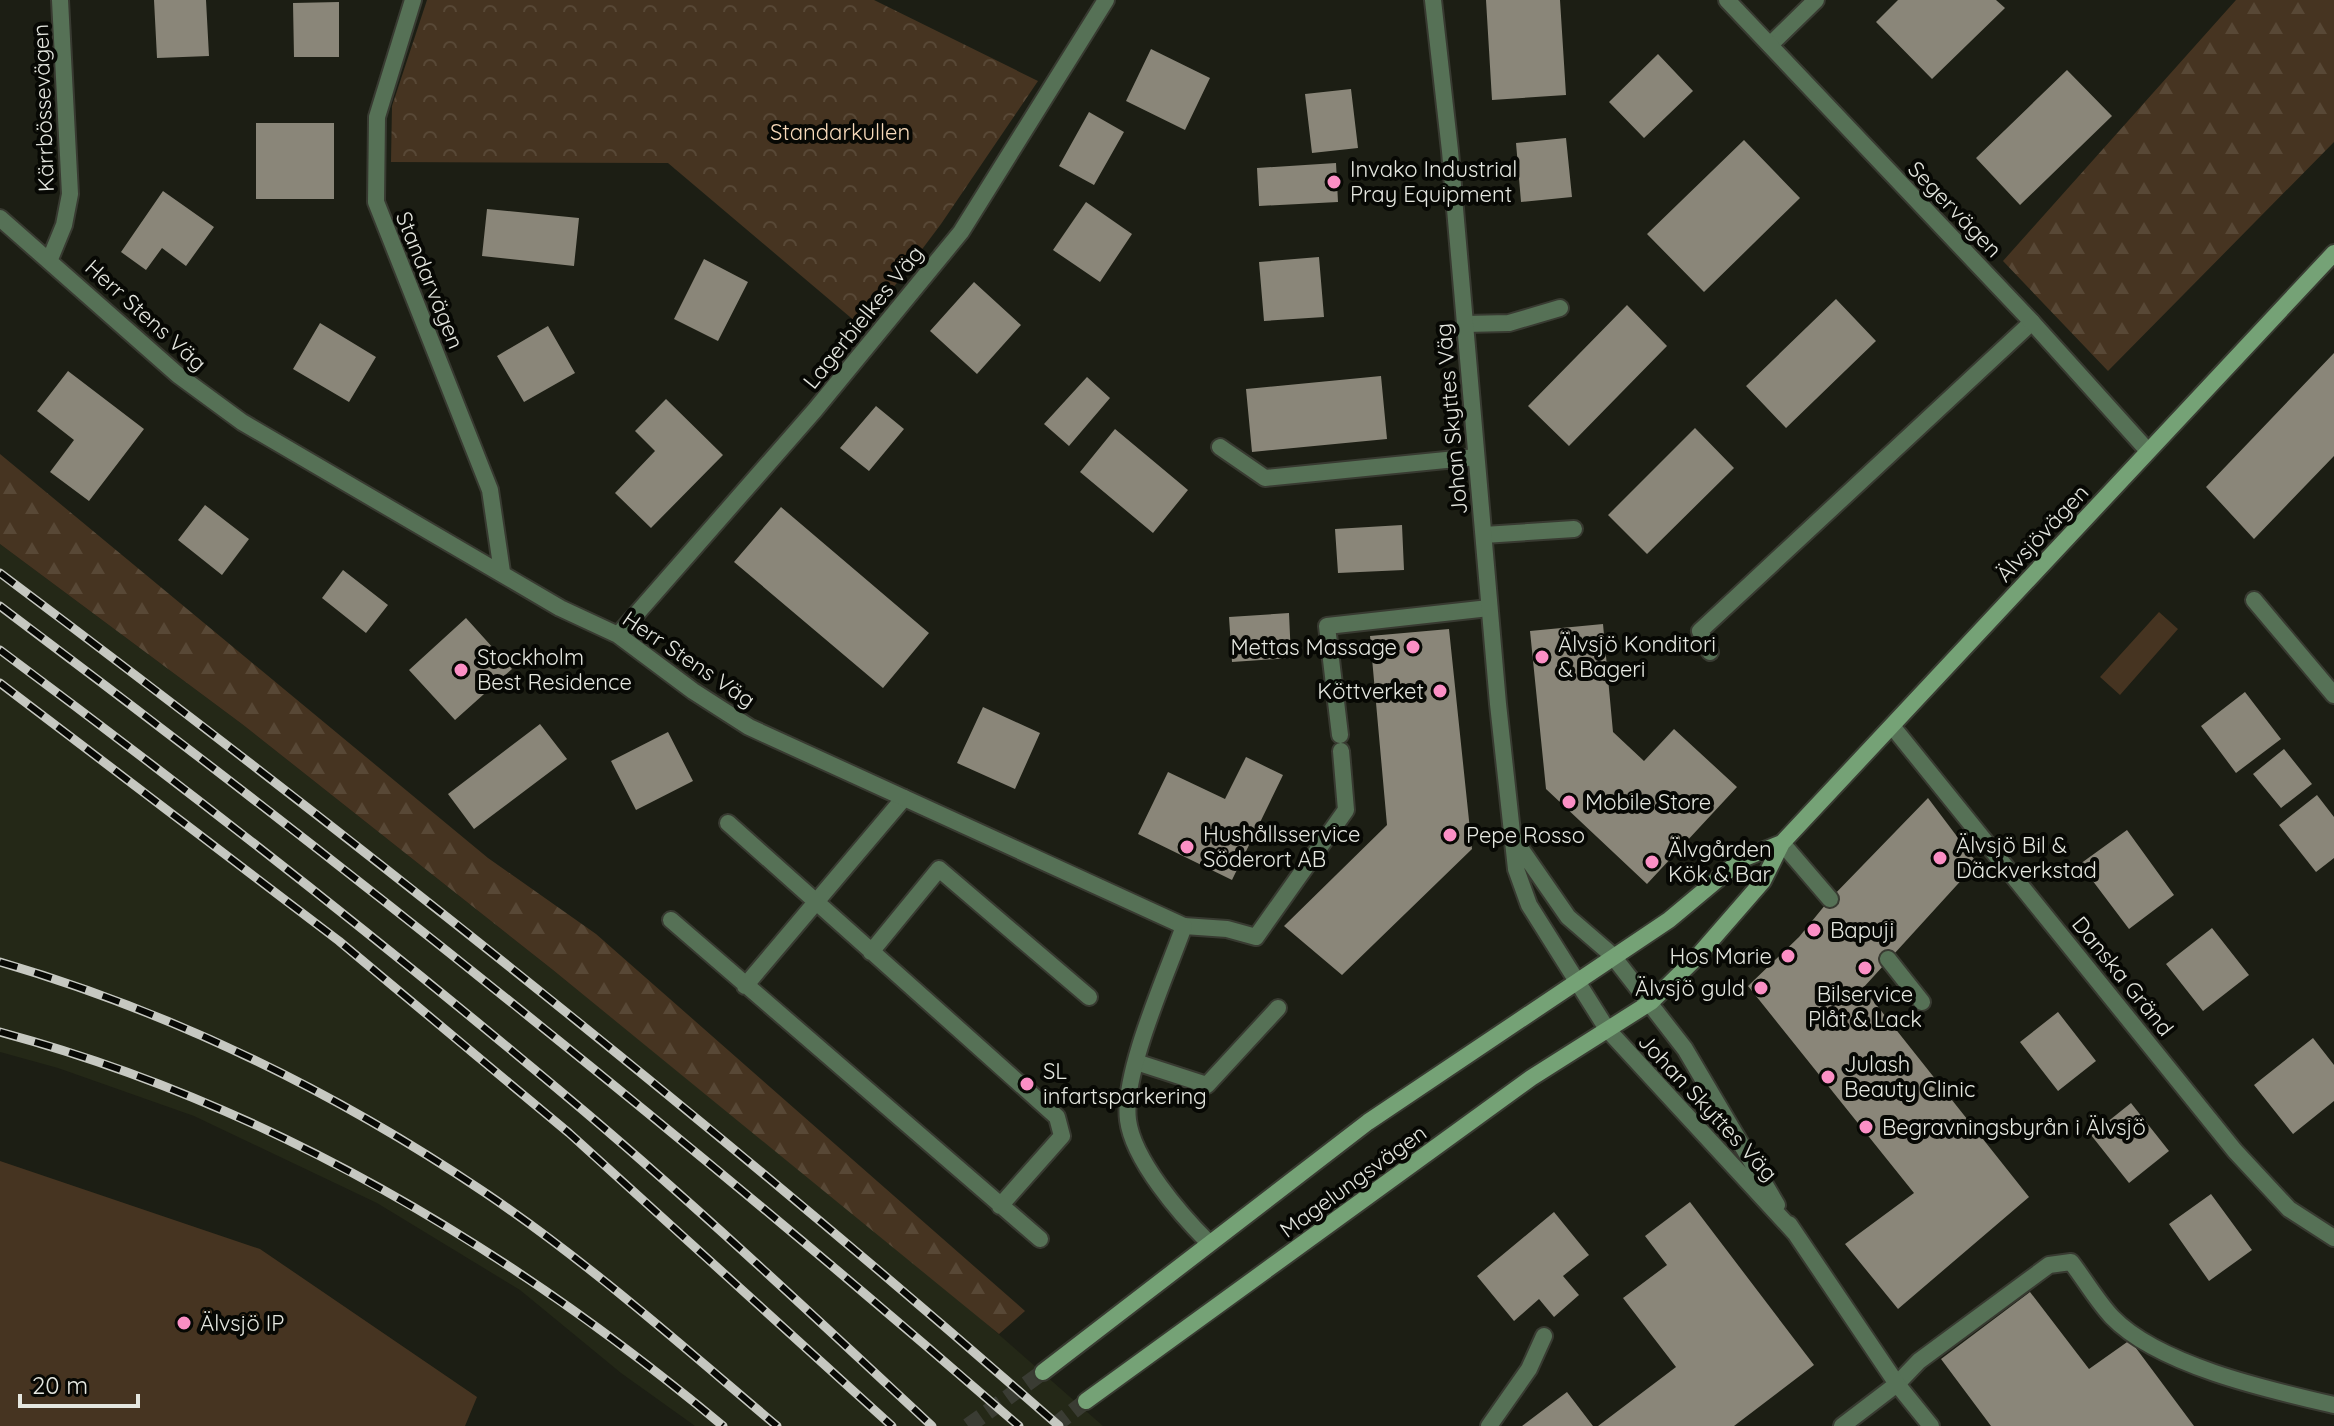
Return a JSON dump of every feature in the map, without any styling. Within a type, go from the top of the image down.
[{"type":"main road","name":"Älvsjövägen","points":[[1651,1002],[1696,958],[1763,881],[1782,843],[2334,253]]},
{"type":"main road","name":"Älvsjövägen","points":[[1577,982],[1612,955],[1669,920],[1742,859],[1782,843]]},
{"type":"main road","name":"Magelungsvägen","points":[[1043,1372],[1208,1242],[1393,1105],[1577,982]]},
{"type":"main road","name":"Magelungsvägen","points":[[1086,1401],[1531,1078],[1651,1002]]},
{"type":"street","name":"Kärrbössevägen","points":[[50,259],[64,225],[70,194],[60,0]]},
{"type":"street","name":"Standarvägen","points":[[413,0],[377,117],[376,202],[490,490],[502,572]]},
{"type":"street","name":"Lagerbielkes Väg","points":[[618,635],[815,410],[961,232],[1106,0]]},
{"type":"street","name":"Johan Skyttes Väg","points":[[1433,0],[1516,869],[1529,905],[1607,1029],[1795,1233]]},
{"type":"street","name":"Segervägen","points":[[1727,0],[2032,322],[2148,451]]},
{"type":"street","points":[[1770,45],[1816,0]]},
{"type":"street","name":"Herr Stens Väg","points":[[0,218],[178,375],[242,422],[560,608],[618,635],[693,691],[749,727],[1184,926]]},
{"type":"street","points":[[1465,324],[1509,323],[1560,308]]},
{"type":"street","points":[[1710,652],[1700,631],[2032,322]]},
{"type":"street","points":[[1220,447],[1265,478],[1476,457]]},
{"type":"street","points":[[1484,535],[1574,529]]},
{"type":"street","points":[[2254,600],[2334,695]]},
{"type":"street","points":[[1208,1242],[1181,1215],[1141,1153],[1128,1122],[1128,1080],[1184,926],[1227,929],[1256,937],[1346,810],[1327,626],[1489,608]]},
{"type":"street","name":"Danska Gränd","points":[[1892,726],[2235,1151],[2289,1209],[2334,1238]]},
{"type":"street","points":[[745,986],[904,798]]},
{"type":"street","points":[[728,823],[1057,1117],[1062,1136],[1000,1206]]},
{"type":"street","name":"Johan Skyttes Väg","points":[[1512,835],[1568,917],[1612,955],[1685,1049],[1795,1233],[1897,1384],[1931,1426]]},
{"type":"street","points":[[1782,843],[1830,899]]},
{"type":"street","points":[[871,952],[939,869],[1089,997]]},
{"type":"street","points":[[671,920],[1040,1239]]},
{"type":"street","points":[[1888,959],[1922,1002]]},
{"type":"street","points":[[1136,1062],[1207,1085],[1278,1008]]},
{"type":"street","points":[[1842,1426],[1897,1384],[1919,1361],[2049,1265],[2071,1262],[2113,1318],[2160,1353],[2285,1393],[2334,1405]]},
{"type":"street","points":[[1489,1426],[1529,1369],[1544,1336]]},
{"type":"shaded area","points":[[0,544],[242,724],[553,970],[947,1289],[1103,1426],[695,1426],[621,1373],[520,1290],[377,1203],[194,1116],[58,1068],[0,1052]]},
{"type":"green space","name":"Standarkullen","points":[[427,0],[874,0],[1038,81],[941,224],[863,328],[668,163],[391,162],[392,106]]},
{"type":"green space","points":[[2236,0],[2334,0],[2334,142],[2108,371],[2003,261]]},
{"type":"green space","points":[[0,454],[488,858],[596,934],[1025,1311],[999,1334],[553,970],[242,724],[0,544]]},
{"type":"green space","points":[[2159,612],[2178,629],[2120,695],[2100,677]]},
{"type":"green space","name":"Älvsjö IP","points":[[0,1161],[260,1249],[477,1397],[465,1426],[0,1426]]},
{"type":"building","points":[[154,0],[206,0],[209,56],[157,58]]},
{"type":"building","points":[[1486,0],[1560,0],[1566,95],[1492,100]]},
{"type":"building","points":[[1898,0],[1996,0],[2005,8],[1932,79],[1876,22]]},
{"type":"building","points":[[339,2],[339,57],[294,57],[293,3]]},
{"type":"building","points":[[1151,49],[1210,78],[1185,130],[1126,101]]},
{"type":"building","points":[[1658,54],[1693,91],[1644,138],[1609,102]]},
{"type":"building","points":[[2067,70],[2112,116],[2020,205],[1976,158]]},
{"type":"building","points":[[1351,89],[1358,148],[1312,153],[1305,94]]},
{"type":"building","points":[[1089,112],[1124,132],[1094,185],[1059,166]]},
{"type":"building","points":[[256,123],[334,123],[334,199],[256,199]]},
{"type":"building","points":[[1566,138],[1572,197],[1521,202],[1516,143]]},
{"type":"building","points":[[1744,140],[1800,198],[1704,292],[1647,234]]},
{"type":"building","points":[[1336,163],[1338,202],[1259,206],[1257,168]]},
{"type":"building","points":[[163,191],[214,227],[186,266],[162,248],[146,270],[121,252]]},
{"type":"building","points":[[1086,202],[1132,234],[1100,282],[1053,250]]},
{"type":"building","points":[[487,209],[579,218],[574,266],[482,256]]},
{"type":"building","points":[[1319,257],[1324,317],[1264,321],[1259,262]]},
{"type":"building","points":[[704,259],[748,282],[718,341],[674,319]]},
{"type":"building","points":[[974,282],[1021,325],[977,374],[930,331]]},
{"type":"building","points":[[1836,299],[1876,341],[1786,428],[1746,386]]},
{"type":"building","points":[[1627,305],[1667,346],[1569,446],[1528,406]]},
{"type":"building","points":[[320,323],[376,357],[349,402],[293,369]]},
{"type":"building","points":[[548,326],[575,373],[524,402],[497,356]]},
{"type":"building","points":[[2334,353],[2334,456],[2254,539],[2206,487]]},
{"type":"building","points":[[68,371],[144,429],[89,501],[50,472],[74,440],[37,411]]},
{"type":"building","points":[[1381,376],[1387,439],[1252,452],[1246,389]]},
{"type":"building","points":[[1087,377],[1110,398],[1069,446],[1044,424]]},
{"type":"building","points":[[666,399],[723,455],[651,528],[615,493],[655,451],[635,431]]},
{"type":"building","points":[[876,406],[904,429],[869,471],[840,448]]},
{"type":"building","points":[[1695,428],[1734,468],[1647,554],[1608,515]]},
{"type":"building","points":[[1115,429],[1188,490],[1153,533],[1080,472]]},
{"type":"building","points":[[205,505],[249,539],[222,575],[178,540]]},
{"type":"building","points":[[781,507],[929,633],[883,688],[734,562]]},
{"type":"building","points":[[1402,525],[1404,570],[1338,573],[1335,529]]},
{"type":"building","points":[[343,570],[388,605],[366,633],[322,598]]},
{"type":"building","points":[[1289,613],[1291,658],[1232,662],[1229,617]]},
{"type":"building","name":"Stockholm Best Residence","points":[[466,618],[512,669],[455,720],[409,670]]},
{"type":"building","points":[[1603,624],[1613,732],[1644,761],[1674,729],[1737,787],[1647,884],[1546,789],[1530,631]]},
{"type":"building","points":[[1449,629],[1472,849],[1342,975],[1284,926],[1387,825],[1370,636]]},
{"type":"building","points":[[2245,692],[2281,739],[2236,773],[2201,726]]},
{"type":"building","points":[[983,707],[1040,733],[1015,789],[957,763]]},
{"type":"building","points":[[540,724],[567,759],[474,829],[448,794]]},
{"type":"building","points":[[668,732],[693,781],[636,810],[611,761]]},
{"type":"building","points":[[2284,749],[2312,784],[2281,808],[2253,774]]},
{"type":"building","points":[[1246,757],[1283,775],[1232,880],[1138,834],[1168,772],[1225,799]]},
{"type":"building","points":[[2317,795],[2334,817],[2334,858],[2316,872],[2279,825]]},
{"type":"building","points":[[1928,798],[1977,863],[1863,988],[2029,1197],[1898,1309],[1845,1244],[1914,1193],[1748,986],[1799,937],[1830,899]]},
{"type":"building","points":[[2127,830],[2174,895],[2129,929],[2080,864]]},
{"type":"building","points":[[2212,928],[2249,975],[2203,1011],[2166,964]]},
{"type":"building","points":[[2058,1012],[2096,1061],[2058,1091],[2020,1042]]},
{"type":"building","points":[[2313,1038],[2334,1065],[2334,1101],[2293,1134],[2254,1085]]},
{"type":"building","points":[[2131,1103],[2169,1151],[2129,1183],[2091,1135]]},
{"type":"building","points":[[2211,1194],[2252,1250],[2209,1281],[2169,1224]]},
{"type":"building","points":[[1690,1202],[1814,1365],[1734,1426],[1598,1426],[1676,1367],[1623,1298],[1667,1265],[1645,1236]]},
{"type":"building","points":[[1554,1212],[1589,1255],[1563,1276],[1579,1295],[1554,1317],[1539,1299],[1514,1321],[1477,1276]]},
{"type":"building","points":[[2030,1292],[2089,1369],[2130,1340],[2194,1426],[1991,1426],[1941,1359]]},
{"type":"building","points":[[1567,1392],[1593,1426],[1522,1426]]},
{"type":"tunnel","points":[[968,1426],[1043,1372]]},
{"type":"tunnel","points":[[1054,1426],[1086,1401]]},
{"type":"railway","points":[[0,573],[271,779],[538,989],[801,1205],[1059,1426]]},
{"type":"railway","points":[[0,606],[260,804],[517,1007],[770,1214],[1019,1426]]},
{"type":"railway","points":[[0,650],[295,876],[513,1051],[760,1266],[932,1426]]},
{"type":"railway","points":[[0,683],[339,941],[569,1133],[892,1426]]},
{"type":"railway","points":[[0,962],[128,1005],[251,1058],[311,1088],[427,1155],[560,1246],[777,1426]]},
{"type":"railway","points":[[0,1032],[99,1062],[196,1099],[291,1142],[382,1190],[472,1243],[558,1300],[642,1361],[723,1426]]},
{"type":"place","name":"Invako Industrial Pray Equipment","points":[[1334,182]]},
{"type":"place","name":"Mettas Massage","points":[[1413,647]]},
{"type":"place","name":"Älvsjö Konditori & Bageri","points":[[1542,657]]},
{"type":"place","name":"Stockholm Best Residence","points":[[461,670]]},
{"type":"place","name":"Köttverket","points":[[1440,691]]},
{"type":"place","name":"Mobile Store","points":[[1569,802]]},
{"type":"place","name":"Pepe Rosso","points":[[1450,835]]},
{"type":"place","name":"Hushållsservice Söderort AB","points":[[1187,847]]},
{"type":"place","name":"Älvsjö Bil & Däckverkstad","points":[[1940,858]]},
{"type":"place","name":"Älvgården Kök & Bar","points":[[1652,862]]},
{"type":"place","name":"Bapuji","points":[[1814,930]]},
{"type":"place","name":"Hos Marie","points":[[1788,956]]},
{"type":"place","name":"Bilservice Plåt & Lack","points":[[1865,968]]},
{"type":"place","name":"Älvsjö guld","points":[[1761,988]]},
{"type":"place","name":"Julash Beauty Clinic","points":[[1828,1077]]},
{"type":"place","name":"SL infartsparkering","points":[[1027,1084]]},
{"type":"place","name":"Begravningsbyrån i Älvsjö","points":[[1866,1127]]},
{"type":"place","name":"Älvsjö IP","points":[[184,1323]]}]
